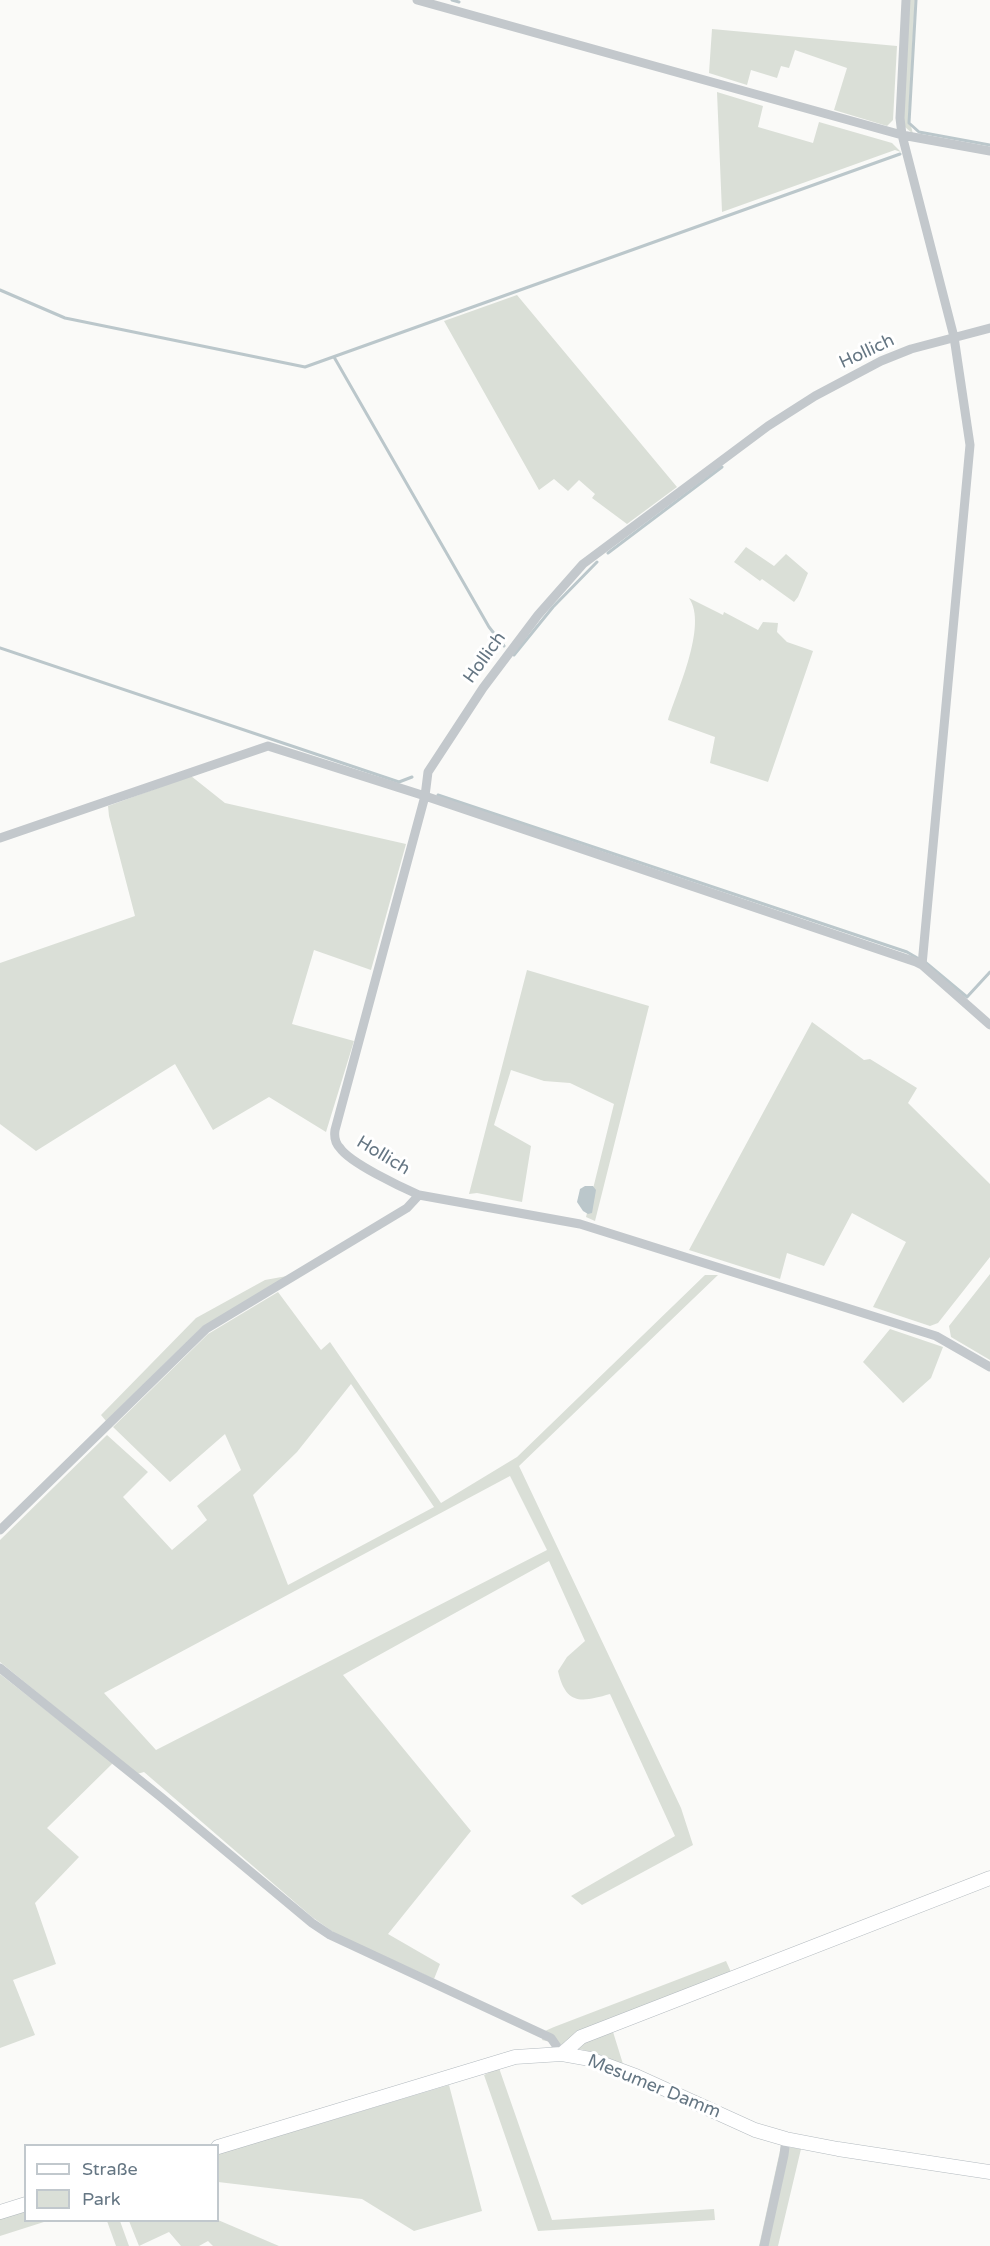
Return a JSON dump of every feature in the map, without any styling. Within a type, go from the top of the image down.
[{"type":"main road","points":[[562,2054],[581,2037],[990,1878]]},
{"type":"main road","name":"Mesumer Damm","points":[[219,2147],[515,2057],[562,2054],[590,2059],[636,2076],[755,2130],[786,2139],[811,2145],[990,2172]]},
{"type":"main road","points":[[0,2212],[24,2205]]},
{"type":"street","points":[[417,0],[902,135],[990,151]]},
{"type":"street","points":[[906,0],[900,118],[902,135],[954,337],[970,446],[922,965]]},
{"type":"street","name":"Hollich","points":[[990,328],[911,349],[881,361],[815,396],[768,426],[583,564],[538,615],[483,688],[428,772],[425,796],[334,1136],[336,1143],[346,1155],[398,1186],[419,1195],[580,1224],[936,1336],[990,1367]]},
{"type":"street","points":[[0,838],[268,746],[425,796],[922,965],[990,1025]]},
{"type":"street","points":[[0,1530],[206,1329],[407,1208],[419,1195]]},
{"type":"street","points":[[0,1668],[162,1798],[312,1923],[330,1935],[551,2038],[562,2054]]},
{"type":"street","points":[[764,2246],[786,2139]]},
{"type":"green space","points":[[910,0],[915,0],[908,123],[913,134],[905,127],[902,117]]},
{"type":"green space","points":[[712,29],[897,46],[893,120],[887,126],[834,110],[847,68],[795,50],[789,68],[781,66],[777,78],[751,70],[747,85],[709,73]]},
{"type":"green space","points":[[717,92],[763,106],[758,127],[813,143],[819,122],[892,143],[901,152],[895,150],[722,212]]},
{"type":"green space","points":[[517,295],[677,487],[627,524],[592,498],[595,494],[579,480],[568,491],[554,479],[539,490],[444,321]]},
{"type":"green space","points":[[746,547],[774,566],[786,554],[808,573],[794,602],[734,562]]},
{"type":"green space","points":[[689,598],[723,615],[724,612],[758,630],[763,622],[778,623],[777,632],[787,642],[813,651],[768,782],[710,763],[715,737],[668,720],[684,676],[693,641],[694,610]]},
{"type":"green space","points":[[191,776],[225,803],[406,844],[371,970],[314,950],[292,1024],[354,1041],[326,1132],[269,1097],[213,1130],[175,1064],[36,1151],[0,1124],[0,963],[135,916],[108,806]]},
{"type":"green space","points":[[527,970],[649,1006],[595,1221],[586,1217],[614,1104],[570,1083],[544,1081],[511,1070],[494,1125],[531,1146],[522,1202],[477,1193],[469,1194]]},
{"type":"green space","points":[[812,1022],[864,1060],[870,1059],[917,1088],[908,1103],[990,1184],[990,1257],[938,1323],[930,1326],[873,1307],[906,1242],[852,1213],[824,1266],[787,1253],[780,1279],[689,1250]]},
{"type":"green space","points":[[990,1274],[990,1360],[951,1337],[949,1326]]},
{"type":"green space","points":[[705,1275],[718,1275],[519,1466],[681,1808],[693,1845],[582,1905],[571,1896],[675,1836],[610,1694],[591,1699],[576,1699],[561,1682],[558,1671],[567,1657],[585,1641],[549,1561],[343,1675],[471,1831],[388,1934],[440,1964],[434,1979],[336,1934],[312,1917],[144,1772],[137,1774],[0,1662],[0,1540],[107,1435],[148,1472],[123,1497],[172,1550],[207,1520],[197,1506],[241,1470],[225,1434],[170,1482],[113,1427],[208,1334],[278,1292],[321,1350],[330,1342],[441,1503],[517,1457]],"holes":[[[351,1384],[434,1507],[288,1585],[253,1495],[297,1452]],[[510,1476],[547,1550],[156,1750],[104,1693]]]},
{"type":"green space","points":[[287,1276],[202,1327],[106,1421],[101,1415],[196,1318],[265,1280]]},
{"type":"green space","points":[[890,1329],[943,1347],[931,1378],[903,1403],[863,1362]]},
{"type":"green space","points":[[0,1674],[113,1763],[47,1828],[79,1857],[35,1903],[56,1964],[13,1980],[35,2035],[0,2048]]},
{"type":"green space","points":[[726,1961],[731,1972],[609,2019],[623,2064],[592,2052],[542,2040],[545,2031],[554,2027]]},
{"type":"green space","points":[[499,2068],[552,2220],[714,2209],[715,2220],[538,2231],[484,2075]]},
{"type":"green space","points":[[449,2085],[482,2211],[414,2231],[362,2199],[219,2182],[219,2154]]},
{"type":"green space","points":[[781,2146],[801,2149],[778,2246],[759,2246]]},
{"type":"green space","points":[[24,2210],[24,2222],[44,2222],[0,2236],[0,2218]]},
{"type":"green space","points":[[219,2220],[279,2246],[213,2246],[208,2241],[199,2246],[181,2246],[169,2232],[139,2246],[129,2222]]},
{"type":"green space","points":[[107,2222],[120,2222],[129,2246],[116,2246]]},
{"type":"shaded area","points":[[593,1186],[596,1190],[592,1213],[588,1214],[577,1202],[580,1189]]},
{"type":"waterway","points":[[452,0],[459,2]]},
{"type":"waterway","points":[[916,0],[909,123],[919,132],[990,145]]},
{"type":"waterway","points":[[0,290],[65,318],[305,367],[900,154]]},
{"type":"waterway","points":[[334,357],[489,627],[504,646]]},
{"type":"waterway","points":[[608,553],[722,467]]},
{"type":"waterway","points":[[514,655],[553,607],[597,562]]},
{"type":"waterway","points":[[0,648],[399,782],[412,777]]},
{"type":"waterway","points":[[438,795],[907,952],[919,959]]},
{"type":"waterway","points":[[925,962],[967,997],[990,972]]}]
